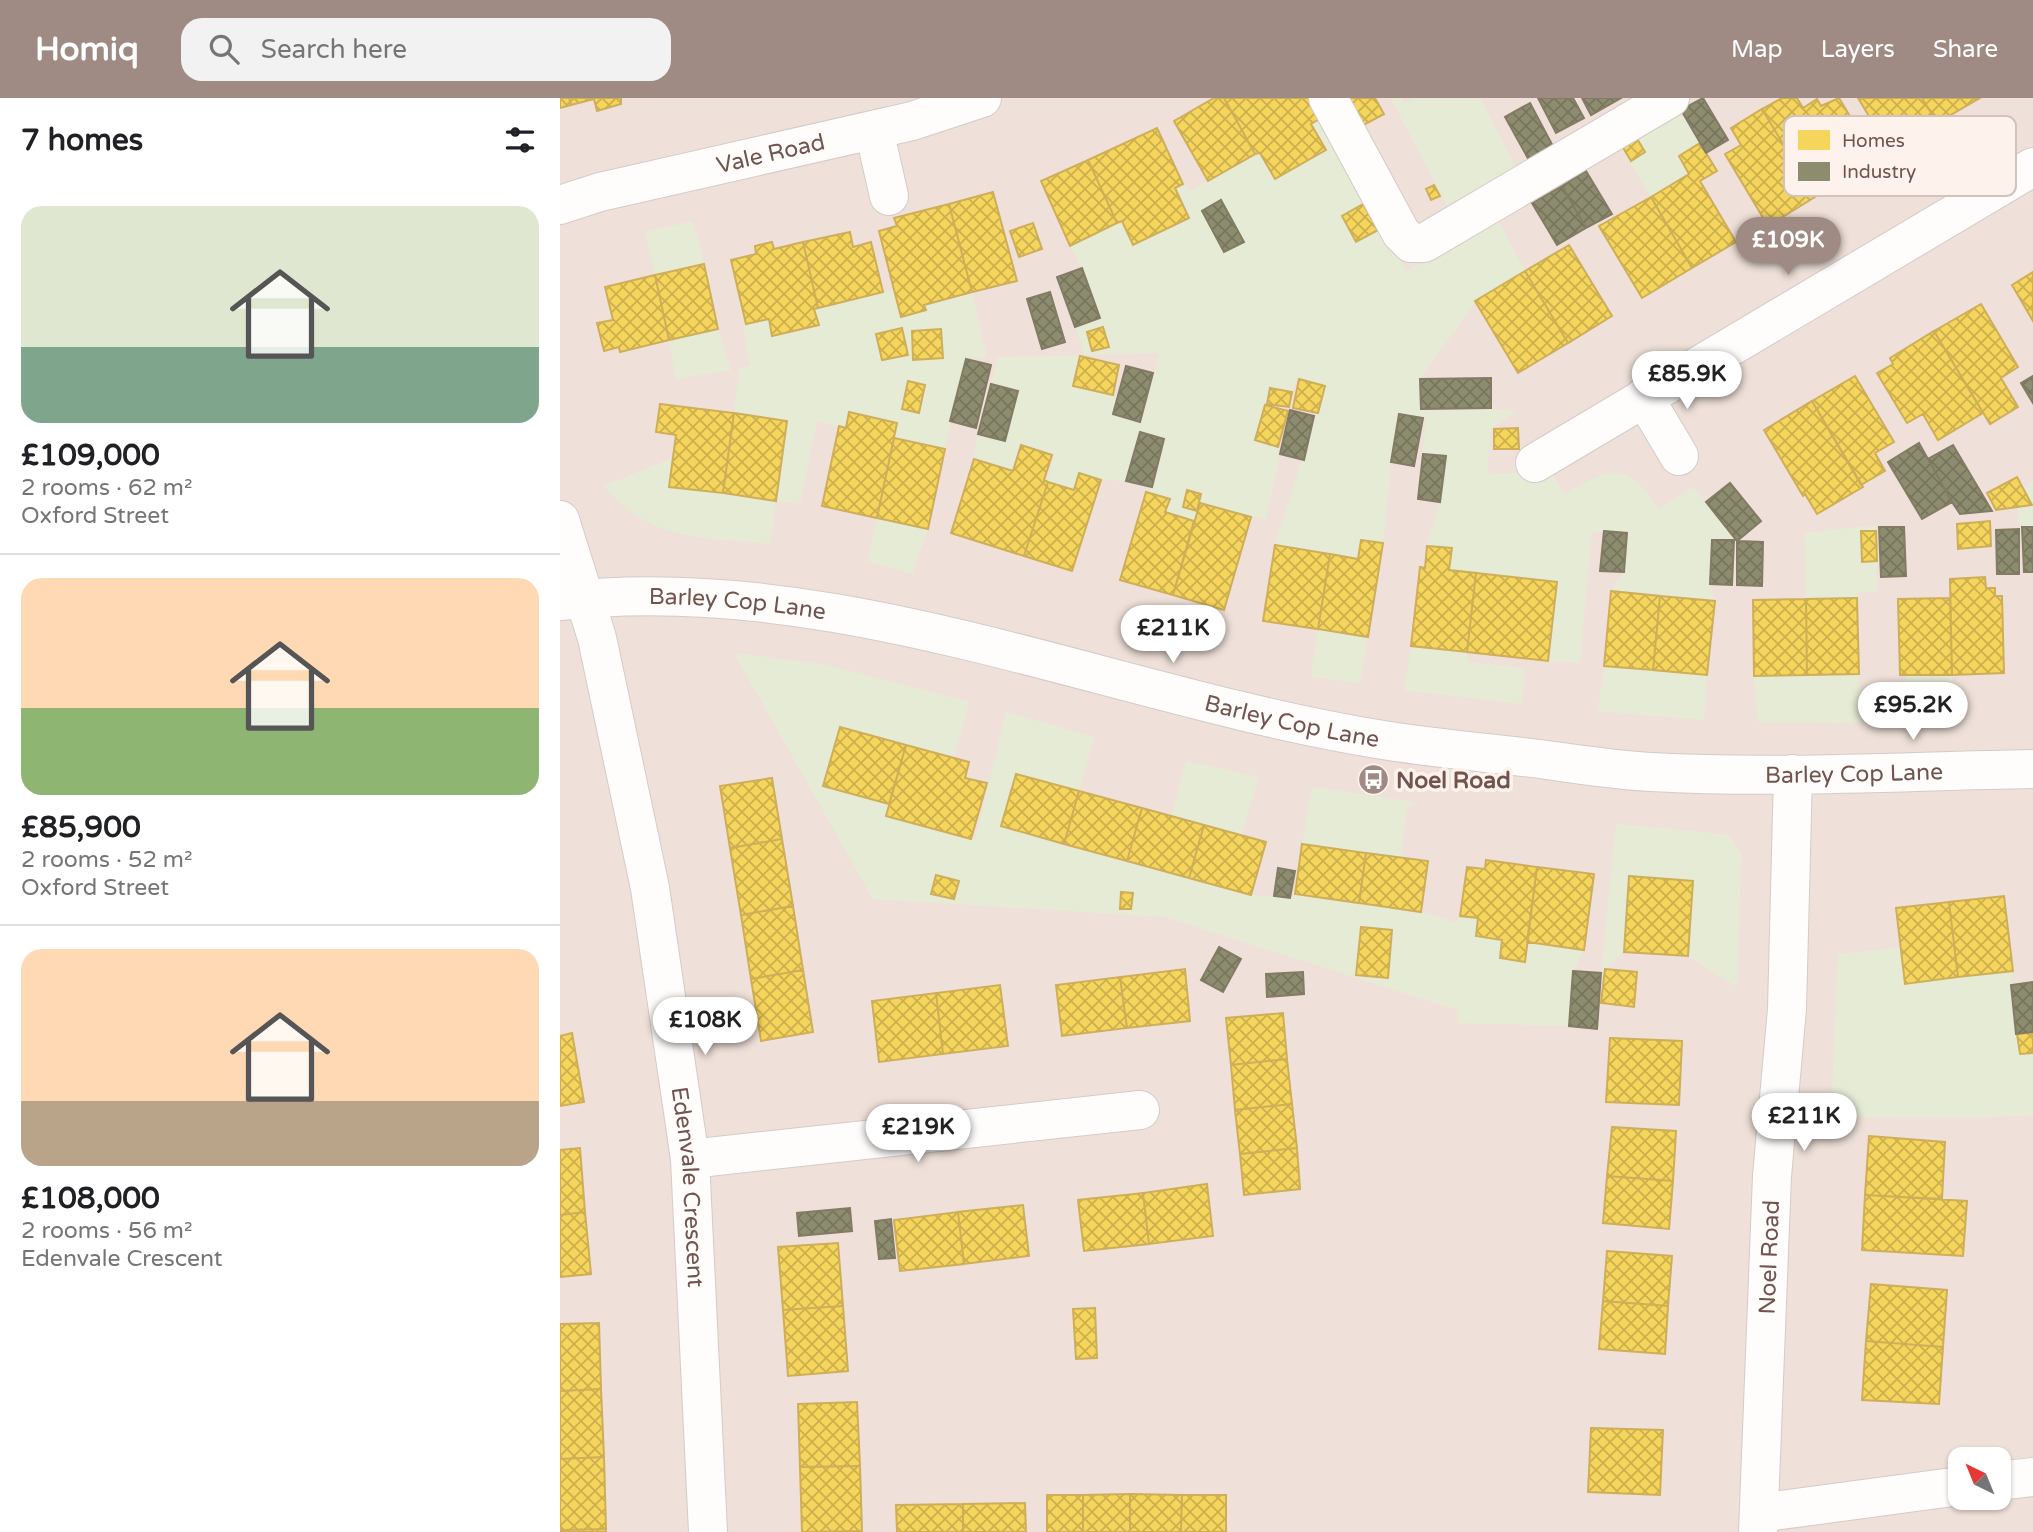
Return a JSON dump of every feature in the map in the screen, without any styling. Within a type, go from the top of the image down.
[{"type":"street","name":"Vale Road","points":[[560,205],[611,190],[874,130],[982,98]]},
{"type":"street","points":[[1328,98],[1402,233],[1411,243],[1424,243],[1670,98]]},
{"type":"street","points":[[874,130],[890,196]]},
{"type":"street","points":[[2016,177],[2033,167]]},
{"type":"street","points":[[1535,463],[1984,196]]},
{"type":"street","points":[[1644,397],[1679,456]]},
{"type":"street","points":[[560,520],[573,599]]},
{"type":"street","name":"Barley Cop Lane","points":[[573,599],[720,598],[832,611],[969,640],[1215,707],[1383,740],[1649,772],[1793,774],[2033,769]]},
{"type":"street","name":"Edenvale Crescent","points":[[573,599],[597,638],[650,888],[690,1158],[708,1532]]},
{"type":"street","name":"Noel Road","points":[[1758,1523],[1772,1175],[1787,1009],[1793,774]]},
{"type":"street","points":[[690,1158],[1140,1110]]},
{"type":"street","points":[[2011,1479],[2033,1476]]},
{"type":"street","points":[[1758,1523],[1948,1488]]},
{"type":"shaded area","points":[[560,98],[2033,98],[2033,1532],[560,1532]]},
{"type":"green space","points":[[1391,98],[1401,98],[1404,103],[1414,98],[1480,98],[1518,171],[1450,211]]},
{"type":"green space","points":[[1681,110],[1700,143],[1679,156],[1689,174],[1651,197],[1619,146]]},
{"type":"green space","points":[[1321,118],[1407,272],[1497,218],[1525,271],[1475,302],[1420,379],[1421,409],[1491,408],[1516,412],[1491,428],[1487,474],[1550,471],[1565,494],[1595,478],[1618,473],[1637,482],[1659,509],[1694,487],[1737,541],[1712,540],[1710,584],[1715,601],[1611,591],[1624,572],[1627,534],[1592,531],[1580,663],[1548,661],[1557,582],[1449,570],[1452,548],[1427,546],[1440,502],[1446,457],[1422,453],[1427,421],[1400,414],[1391,462],[1383,543],[1361,540],[1358,559],[1275,545],[1325,386],[1297,379],[1292,392],[1270,388],[1255,440],[1281,448],[1266,520],[1200,503],[1194,521],[1165,512],[1169,499],[1150,493],[1164,439],[1140,432],[1126,481],[1101,480],[1079,473],[1074,490],[1048,482],[1054,456],[1021,445],[1013,471],[974,459],[978,434],[1005,440],[1018,392],[991,384],[998,357],[1080,356],[1073,386],[1118,397],[1114,414],[1142,422],[1159,353],[1085,355],[1075,327],[1099,318],[1082,268],[1070,246],[1122,221],[1133,244],[1189,218],[1175,188],[1184,184],[1189,191],[1260,153],[1275,178],[1325,150],[1311,124]]},
{"type":"green space","points":[[693,221],[704,264],[655,275],[645,232]]},
{"type":"green space","points":[[894,290],[901,316],[925,310],[924,305],[972,292],[987,357],[966,358],[945,449],[894,438],[897,423],[850,412],[846,428],[817,421],[800,504],[776,501],[787,421],[734,413],[739,368],[750,366],[743,326],[769,319],[772,335],[818,324],[814,309]],"holes":[[[941,329],[913,360],[912,331]]]},
{"type":"green space","points":[[718,329],[731,370],[676,379],[669,340]]},
{"type":"green space","points":[[673,458],[670,487],[776,501],[770,544],[679,534],[660,528],[623,505],[604,486]]},
{"type":"green space","points":[[2033,482],[2033,527],[2020,528],[2018,508],[2032,506],[2023,488]]},
{"type":"green space","points":[[877,518],[928,529],[912,574],[868,561]]},
{"type":"green space","points":[[1876,525],[1876,531],[1861,532],[1862,562],[1877,561],[1877,592],[1858,592],[1857,598],[1806,599],[1805,533]]},
{"type":"green space","points":[[1318,629],[1368,637],[1360,683],[1311,677]]},
{"type":"green space","points":[[1411,646],[1467,652],[1468,662],[1525,668],[1522,704],[1404,690]]},
{"type":"green space","points":[[734,653],[827,665],[969,702],[954,758],[840,727],[824,785],[889,804],[887,816],[975,840],[1006,712],[1094,737],[1079,791],[1016,774],[1001,826],[1251,895],[1290,898],[1295,894],[1421,912],[1456,922],[1460,916],[1478,918],[1502,940],[1500,958],[1524,962],[1527,942],[1584,950],[1573,971],[1569,1026],[1457,1023],[1458,1010],[1165,917],[873,899]]},
{"type":"green space","points":[[1604,666],[1707,675],[1704,720],[1598,711]]},
{"type":"green space","points":[[1859,674],[1862,723],[1758,722],[1754,676]]},
{"type":"green space","points":[[1952,675],[1952,722],[1906,723],[1907,676]]},
{"type":"green space","points":[[1186,761],[1259,777],[1241,835],[1172,816]]},
{"type":"green space","points":[[1312,787],[1415,802],[1406,810],[1401,858],[1302,844]]},
{"type":"green space","points":[[1616,824],[1731,837],[1741,855],[1737,987],[1688,956],[1692,880],[1629,876],[1624,952],[1601,973]]},
{"type":"green space","points":[[1900,948],[1905,983],[2013,971],[2011,985],[2016,1033],[2033,1032],[2033,1115],[1974,1118],[1831,1117],[1838,954]]},
{"type":"building: Homes","points":[[560,98],[569,98],[571,105],[560,108]]},
{"type":"building: Homes","points":[[569,98],[621,98],[621,104],[597,111],[594,99],[571,105]]},
{"type":"building: Homes","points":[[1214,98],[1224,98],[1255,154],[1208,181],[1174,121]]},
{"type":"building: Homes","points":[[1224,98],[1310,98],[1321,118],[1311,124],[1326,150],[1275,179],[1260,153],[1255,154]]},
{"type":"building: Homes","points":[[1342,98],[1375,98],[1384,114],[1358,128]]},
{"type":"building: Homes","points":[[1782,98],[1797,98],[1803,108],[1817,99],[1821,106],[1839,98],[1850,116],[1784,116],[1784,146],[1762,109]]},
{"type":"building: Homes","points":[[1858,98],[1922,98],[1933,116],[1869,116]]},
{"type":"building: Homes","points":[[1922,98],[1980,98],[1949,116],[1933,116]]},
{"type":"building: Homes","points":[[1762,109],[1784,146],[1784,196],[1815,197],[1768,226],[1725,154],[1741,145],[1731,128]]},
{"type":"building: Homes","points":[[1157,128],[1183,184],[1175,188],[1189,218],[1133,245],[1122,221],[1117,223],[1088,160]]},
{"type":"building: Homes","points":[[1636,137],[1645,152],[1631,161],[1622,146]]},
{"type":"building: Homes","points":[[1700,143],[1717,171],[1700,181],[1736,242],[1692,268],[1651,197],[1689,174],[1679,156]]},
{"type":"building: Homes","points":[[1088,160],[1117,223],[1070,246],[1041,181]]},
{"type":"building: Homes","points":[[1434,185],[1440,196],[1431,200],[1426,189]]},
{"type":"building: Homes","points":[[993,192],[1017,281],[972,292],[949,204]]},
{"type":"building: Homes","points":[[1651,197],[1692,268],[1642,298],[1599,226]]},
{"type":"building: Homes","points":[[949,204],[972,292],[924,305],[926,310],[901,317],[879,231],[897,226],[894,218]]},
{"type":"building: Homes","points":[[1363,204],[1378,230],[1356,242],[1342,216]]},
{"type":"building: Homes","points":[[1033,223],[1042,249],[1019,257],[1010,231]]},
{"type":"building: Homes","points":[[850,232],[853,247],[871,242],[883,292],[818,308],[803,242]]},
{"type":"building: Homes","points":[[772,242],[774,249],[803,242],[818,308],[814,309],[819,325],[772,336],[769,319],[746,324],[731,260],[756,254],[755,246]]},
{"type":"building: Homes","points":[[1569,245],[1612,316],[1568,343],[1525,271]]},
{"type":"building: Homes","points":[[704,264],[718,329],[669,340],[655,275]]},
{"type":"building: Homes","points":[[1525,271],[1568,343],[1518,373],[1475,301]]},
{"type":"building: Homes","points":[[2033,272],[2033,321],[2012,285]]},
{"type":"building: Homes","points":[[655,275],[669,340],[620,352],[619,347],[604,351],[597,323],[613,320],[605,287]]},
{"type":"building: Homes","points":[[1981,304],[2018,367],[2001,378],[2018,407],[1990,424],[1934,331]]},
{"type":"building: Homes","points":[[1103,327],[1109,347],[1092,351],[1087,332]]},
{"type":"building: Homes","points":[[902,328],[908,355],[882,360],[876,334]]},
{"type":"building: Homes","points":[[941,329],[943,358],[913,360],[912,331]]},
{"type":"building: Homes","points":[[1934,331],[1983,413],[1938,440],[1923,414],[1907,423],[1877,373],[1893,364],[1890,358]]},
{"type":"building: Homes","points":[[1080,356],[1119,365],[1113,395],[1073,386]]},
{"type":"building: Homes","points":[[1855,376],[1894,442],[1875,453],[1885,471],[1861,485],[1812,401]]},
{"type":"building: Homes","points":[[1299,379],[1325,386],[1318,413],[1293,408]]},
{"type":"building: Homes","points":[[908,381],[925,385],[919,413],[902,409]]},
{"type":"building: Homes","points":[[1270,388],[1292,392],[1289,407],[1267,404]]},
{"type":"building: Homes","points":[[1812,401],[1863,487],[1817,514],[1805,494],[1803,496],[1764,430]]},
{"type":"building: Homes","points":[[660,404],[734,413],[723,493],[669,487],[676,435],[656,432]]},
{"type":"building: Homes","points":[[1265,405],[1288,411],[1278,447],[1255,440]]},
{"type":"building: Homes","points":[[849,412],[897,423],[877,518],[822,506],[839,426],[846,428]]},
{"type":"building: Homes","points":[[734,413],[787,421],[776,501],[723,493]]},
{"type":"building: Homes","points":[[1518,428],[1519,449],[1494,449],[1494,429]]},
{"type":"building: Homes","points":[[894,438],[945,449],[928,529],[877,518]]},
{"type":"building: Homes","points":[[1021,445],[1052,455],[1044,480],[1048,482],[1024,556],[951,533],[974,459],[1013,471]]},
{"type":"building: Homes","points":[[1079,473],[1101,480],[1072,571],[1024,556],[1048,482],[1074,490]]},
{"type":"building: Homes","points":[[2017,477],[2032,505],[1996,510],[1987,493]]},
{"type":"building: Homes","points":[[1187,490],[1201,494],[1197,511],[1183,507]]},
{"type":"building: Homes","points":[[1146,492],[1170,499],[1165,512],[1194,521],[1173,595],[1120,580]]},
{"type":"building: Homes","points":[[1200,503],[1251,517],[1224,610],[1173,595]]},
{"type":"building: Homes","points":[[1990,521],[1991,546],[1958,549],[1957,524]]},
{"type":"building: Homes","points":[[1861,531],[1876,531],[1877,561],[1862,562]]},
{"type":"building: Homes","points":[[1361,540],[1383,543],[1368,637],[1318,629],[1330,554],[1358,559]]},
{"type":"building: Homes","points":[[1275,545],[1330,554],[1318,629],[1263,621]]},
{"type":"building: Homes","points":[[1427,546],[1452,548],[1449,570],[1476,573],[1467,652],[1411,646],[1420,567],[1425,568]]},
{"type":"building: Homes","points":[[1476,573],[1557,582],[1548,661],[1467,652]]},
{"type":"building: Homes","points":[[1985,577],[1986,588],[1995,588],[1995,596],[2002,596],[2004,673],[1952,675],[1950,579]]},
{"type":"building: Homes","points":[[1611,591],[1660,596],[1653,670],[1604,666]]},
{"type":"building: Homes","points":[[1660,596],[1715,601],[1707,675],[1653,670]]},
{"type":"building: Homes","points":[[1857,598],[1859,674],[1807,675],[1806,599]]},
{"type":"building: Homes","points":[[1950,598],[1952,675],[1900,675],[1898,599]]},
{"type":"building: Homes","points":[[1806,599],[1807,675],[1754,676],[1753,600]]},
{"type":"building: Homes","points":[[840,727],[906,745],[889,804],[823,786]]},
{"type":"building: Homes","points":[[906,745],[969,762],[965,778],[987,783],[971,839],[886,816]]},
{"type":"building: Homes","points":[[1016,774],[1079,791],[1064,844],[1001,826]]},
{"type":"building: Homes","points":[[772,778],[782,839],[730,848],[720,786]]},
{"type":"building: Homes","points":[[1079,791],[1142,808],[1127,861],[1064,844]]},
{"type":"building: Homes","points":[[1142,808],[1204,825],[1189,878],[1127,861]]},
{"type":"building: Homes","points":[[1204,825],[1266,842],[1251,895],[1189,878]]},
{"type":"building: Homes","points":[[782,839],[793,906],[741,915],[730,848]]},
{"type":"building: Homes","points":[[1302,844],[1366,853],[1359,903],[1295,894]]},
{"type":"building: Homes","points":[[1366,853],[1428,861],[1421,912],[1359,903]]},
{"type":"building: Homes","points":[[1486,860],[1537,867],[1525,962],[1500,958],[1502,940],[1476,936],[1478,918],[1460,916],[1467,867],[1485,869]]},
{"type":"building: Homes","points":[[1537,867],[1594,874],[1584,950],[1527,942]]},
{"type":"building: Homes","points":[[936,875],[959,881],[954,899],[931,894]]},
{"type":"building: Homes","points":[[1629,876],[1693,881],[1688,956],[1624,952]]},
{"type":"building: Homes","points":[[1121,892],[1133,893],[1131,909],[1120,909]]},
{"type":"building: Homes","points":[[2004,896],[2013,971],[1958,977],[1949,902]]},
{"type":"building: Homes","points":[[1949,902],[1958,977],[1905,984],[1896,908]]},
{"type":"building: Homes","points":[[793,906],[803,970],[751,979],[741,915]]},
{"type":"building: Homes","points":[[1361,927],[1392,930],[1388,978],[1356,975]]},
{"type":"building: Homes","points":[[1185,969],[1190,1021],[1127,1028],[1120,977]]},
{"type":"building: Homes","points":[[1605,969],[1637,972],[1634,1007],[1601,1003]]},
{"type":"building: Homes","points":[[803,970],[813,1032],[761,1041],[751,979]]},
{"type":"building: Homes","points":[[1120,977],[1127,1028],[1062,1036],[1056,985]]},
{"type":"building: Homes","points":[[1000,985],[1008,1046],[943,1054],[936,993]]},
{"type":"building: Homes","points":[[936,993],[943,1054],[879,1062],[872,1001]]},
{"type":"building: Homes","points":[[1283,1013],[1287,1059],[1231,1065],[1226,1018]]},
{"type":"building: Homes","points":[[2033,1032],[2033,1053],[2020,1054],[2017,1034]]},
{"type":"building: Homes","points":[[572,1033],[584,1102],[560,1106],[560,1036]]},
{"type":"building: Homes","points":[[1610,1038],[1682,1041],[1679,1105],[1606,1102]]},
{"type":"building: Homes","points":[[1287,1059],[1292,1104],[1235,1110],[1231,1065]]},
{"type":"building: Homes","points":[[1292,1104],[1297,1148],[1240,1154],[1235,1110]]},
{"type":"building: Homes","points":[[1612,1127],[1676,1131],[1673,1181],[1607,1176]]},
{"type":"building: Homes","points":[[1869,1136],[1945,1142],[1942,1199],[1865,1195]]},
{"type":"building: Homes","points":[[580,1148],[585,1212],[560,1215],[560,1150]]},
{"type":"building: Homes","points":[[1297,1148],[1300,1189],[1244,1195],[1240,1154]]},
{"type":"building: Homes","points":[[1607,1176],[1673,1181],[1669,1229],[1603,1223]]},
{"type":"building: Homes","points":[[1207,1184],[1213,1236],[1149,1244],[1143,1193]]},
{"type":"building: Homes","points":[[1143,1193],[1149,1244],[1084,1251],[1078,1200]]},
{"type":"building: Homes","points":[[1865,1195],[1967,1201],[1963,1256],[1862,1250]]},
{"type":"building: Homes","points":[[1023,1205],[1029,1256],[964,1264],[958,1212]]},
{"type":"building: Homes","points":[[585,1212],[591,1274],[560,1277],[560,1215]]},
{"type":"building: Homes","points":[[958,1212],[964,1264],[900,1271],[894,1220]]},
{"type":"building: Homes","points":[[838,1243],[843,1306],[783,1310],[778,1247]]},
{"type":"building: Homes","points":[[1607,1251],[1672,1256],[1668,1306],[1603,1301]]},
{"type":"building: Homes","points":[[1871,1284],[1947,1290],[1943,1347],[1866,1341]]},
{"type":"building: Homes","points":[[1603,1301],[1668,1306],[1665,1354],[1599,1349]]},
{"type":"building: Homes","points":[[843,1306],[848,1371],[788,1376],[783,1310]]},
{"type":"building: Homes","points":[[1095,1308],[1097,1358],[1076,1359],[1073,1309]]},
{"type":"building: Homes","points":[[599,1323],[601,1389],[560,1391],[560,1324]]},
{"type":"building: Homes","points":[[1866,1341],[1943,1347],[1939,1404],[1862,1400]]},
{"type":"building: Homes","points":[[601,1389],[604,1457],[560,1459],[560,1391]]},
{"type":"building: Homes","points":[[857,1402],[860,1466],[800,1467],[798,1404]]},
{"type":"building: Homes","points":[[1591,1428],[1663,1430],[1660,1495],[1588,1492]]},
{"type":"building: Homes","points":[[604,1457],[606,1529],[560,1530],[560,1459]]},
{"type":"building: Homes","points":[[860,1466],[862,1531],[802,1532],[800,1467]]},
{"type":"building: Homes","points":[[1130,1494],[1130,1532],[1083,1532],[1083,1495]]},
{"type":"building: Homes","points":[[1130,1494],[1182,1495],[1181,1532],[1130,1532]]},
{"type":"building: Homes","points":[[1047,1495],[1083,1495],[1083,1532],[1047,1532]]},
{"type":"building: Homes","points":[[1182,1495],[1226,1495],[1226,1532],[1181,1532]]},
{"type":"building: Homes","points":[[1025,1503],[1026,1532],[963,1532],[963,1504]]},
{"type":"building: Homes","points":[[963,1504],[963,1532],[897,1532],[896,1505]]},
{"type":"building: Homes","points":[[606,1529],[606,1532],[560,1532],[560,1530]]},
{"type":"building: Industry","points":[[1538,98],[1573,98],[1584,118],[1556,133]]},
{"type":"building: Industry","points":[[1582,98],[1621,98],[1591,115]]},
{"type":"building: Industry","points":[[1703,98],[1728,140],[1706,153],[1681,110]]},
{"type":"building: Industry","points":[[1530,103],[1554,148],[1530,162],[1505,117]]},
{"type":"building: Industry","points":[[1586,171],[1612,214],[1586,228],[1562,186]]},
{"type":"building: Industry","points":[[1562,186],[1586,228],[1557,245],[1532,203]]},
{"type":"building: Industry","points":[[1221,200],[1244,242],[1224,252],[1202,211]]},
{"type":"building: Industry","points":[[1082,268],[1100,318],[1075,327],[1057,277]]},
{"type":"building: Industry","points":[[1050,292],[1065,342],[1042,349],[1027,299]]},
{"type":"building: Industry","points":[[966,359],[991,365],[976,428],[950,421]]},
{"type":"building: Industry","points":[[1126,366],[1153,373],[1140,422],[1113,414]]},
{"type":"building: Industry","points":[[2033,376],[2033,403],[2021,383]]},
{"type":"building: Industry","points":[[1491,378],[1491,408],[1421,409],[1420,379]]},
{"type":"building: Industry","points":[[991,384],[1018,391],[1005,441],[978,434]]},
{"type":"building: Industry","points":[[1290,410],[1314,416],[1304,460],[1280,454]]},
{"type":"building: Industry","points":[[1399,414],[1423,418],[1414,466],[1391,462]]},
{"type":"building: Industry","points":[[1140,432],[1164,439],[1152,487],[1126,481]]},
{"type":"building: Industry","points":[[1919,443],[1952,502],[1922,519],[1888,462]]},
{"type":"building: Industry","points":[[1953,445],[1992,511],[1960,514],[1952,502],[1928,459]]},
{"type":"building: Industry","points":[[1423,454],[1446,456],[1440,502],[1418,499]]},
{"type":"building: Industry","points":[[1730,483],[1761,521],[1737,541],[1706,502]]},
{"type":"building: Industry","points":[[1879,527],[1904,527],[1906,576],[1881,577]]},
{"type":"building: Industry","points":[[2022,527],[2033,527],[2033,572],[2024,572]]},
{"type":"building: Industry","points":[[2019,529],[2019,574],[1997,574],[1996,530]]},
{"type":"building: Industry","points":[[1604,531],[1627,533],[1624,572],[1600,571]]},
{"type":"building: Industry","points":[[1712,540],[1734,540],[1732,585],[1710,584]]},
{"type":"building: Industry","points":[[1737,541],[1763,542],[1762,586],[1737,585]]},
{"type":"building: Industry","points":[[1278,868],[1295,871],[1290,898],[1274,896]]},
{"type":"building: Industry","points":[[1219,947],[1241,959],[1223,992],[1201,980]]},
{"type":"building: Industry","points":[[1573,971],[1601,973],[1597,1029],[1569,1026]]},
{"type":"building: Industry","points":[[1303,972],[1304,994],[1267,997],[1266,974]]},
{"type":"building: Industry","points":[[2033,982],[2033,1032],[2016,1034],[2011,985]]},
{"type":"building: Industry","points":[[850,1208],[852,1231],[799,1236],[797,1213]]},
{"type":"building: Industry","points":[[891,1219],[895,1258],[879,1259],[875,1221]]},
{"type":"place","name":"Noel Road","points":[[1373,780]]}]
